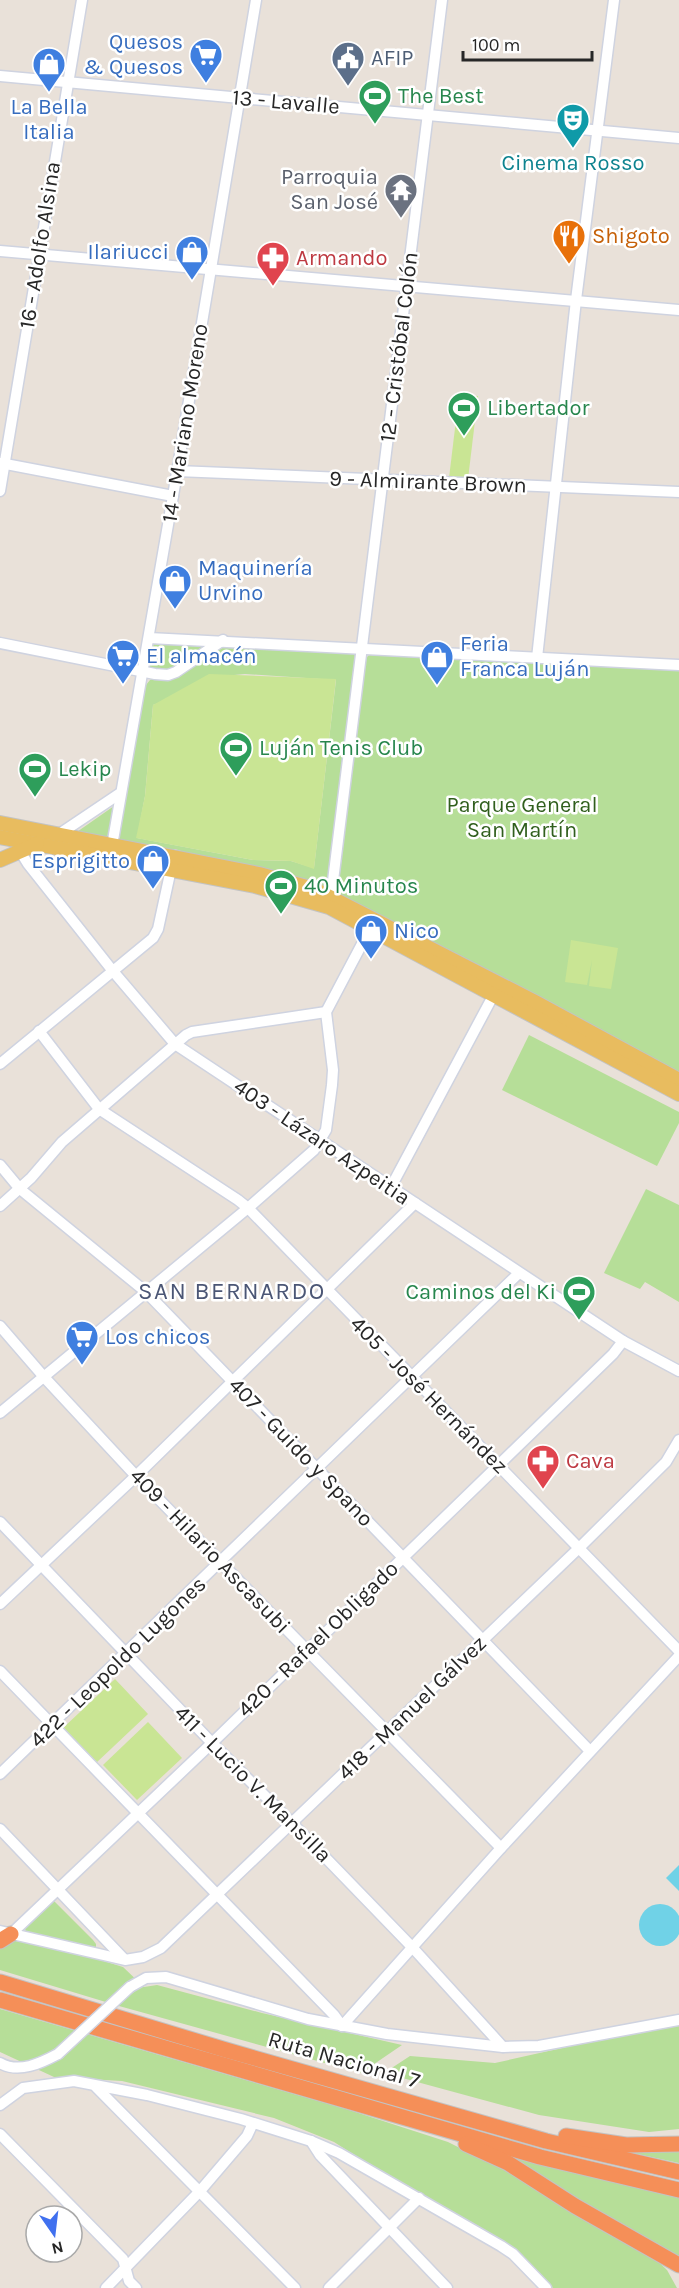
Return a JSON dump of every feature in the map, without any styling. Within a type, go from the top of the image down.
[{"type":"highway","name":"Ruta Nacional 7","points":[[0,1982],[546,2141],[679,2172]]},
{"type":"highway","name":"Ruta Nacional 7","points":[[0,2000],[540,2157],[679,2190]]},
{"type":"highway","points":[[440,2111],[583,2139],[626,2145],[679,2144]]},
{"type":"highway","points":[[391,2115],[508,2163],[575,2206],[679,2265]]},
{"type":"main road","points":[[0,823],[259,874],[314,889],[330,902],[493,996],[679,1094]]},
{"type":"main road","points":[[0,860],[58,835]]},
{"type":"main road","points":[[0,837],[330,902]]},
{"type":"main road","points":[[372,925],[533,1001],[679,1080]]},
{"type":"street","name":"16 - Adolfo Alsina","points":[[0,491],[82,0]]},
{"type":"street","name":"14 - Mariano Moreno","points":[[112,846],[119,794],[149,638],[256,0]]},
{"type":"street","name":"12 - Cristóbal Colón","points":[[330,902],[442,0]]},
{"type":"street","points":[[537,658],[576,300],[614,0]]},
{"type":"street","name":"13 - Lavalle","points":[[0,76],[679,138]]},
{"type":"street","points":[[0,251],[679,310]]},
{"type":"street","points":[[3,463],[173,496]]},
{"type":"street","name":"9 - Almirante Brown","points":[[177,471],[679,492]]},
{"type":"street","points":[[149,638],[362,647],[679,665]]},
{"type":"street","points":[[0,643],[168,675],[223,640]]},
{"type":"street","points":[[58,835],[119,794]]},
{"type":"street","name":"403 - Lázaro Azpeitia","points":[[20,851],[112,970],[176,1044],[519,1274],[623,1341],[679,1371]]},
{"type":"street","points":[[0,1064],[153,938],[158,929],[171,869]]},
{"type":"street","points":[[0,1413],[248,1208],[314,1150],[321,1140],[329,1118],[332,1085],[333,1070],[326,1012],[372,925]]},
{"type":"street","points":[[392,1187],[493,996]]},
{"type":"street","points":[[0,1206],[20,1189],[54,1149],[192,1032],[326,1012]]},
{"type":"street","name":"405 - José Hernández","points":[[39,1031],[99,1109],[248,1208],[326,1291],[679,1651]]},
{"type":"street","name":"407 - Guido y Spano","points":[[0,1165],[20,1189],[146,1292],[590,1751]]},
{"type":"street","points":[[0,1604],[136,1476],[415,1203]]},
{"type":"street","name":"422 - Leopoldo Lugones","points":[[0,1774],[519,1274]]},
{"type":"street","name":"409 - Hilario Ascasubi","points":[[0,1326],[136,1476],[501,1848]]},
{"type":"street","name":"420 - Rafael Obligado","points":[[4,1935],[59,1890],[613,1354],[623,1341]]},
{"type":"street","name":"418 - Manuel Gálvez","points":[[128,1960],[143,1957],[160,1948],[218,1895],[666,1462],[676,1456],[679,1440]]},
{"type":"street","name":"411 - Lucio V. Mansilla","points":[[0,1522],[412,1947],[503,2047]]},
{"type":"street","points":[[342,2026],[501,1848],[679,1656]]},
{"type":"street","points":[[0,1671],[334,2015],[342,2026]]},
{"type":"street","points":[[0,1829],[128,1960]]},
{"type":"street","points":[[4,1935],[128,1960]]},
{"type":"street","points":[[0,2064],[24,2068],[58,2054],[130,1987],[146,1978],[166,1977],[308,2019],[342,2026],[387,2034],[503,2047],[539,2046],[679,2020]]},
{"type":"street","points":[[2,2103],[23,2088],[74,2081],[96,2087],[106,2086],[254,2123],[311,2141],[352,2160],[513,2254],[543,2287]]},
{"type":"street","points":[[96,2087],[294,2288]]},
{"type":"street","points":[[106,2288],[200,2191],[247,2136],[254,2123]]},
{"type":"street","points":[[0,2134],[123,2259],[129,2281],[136,2288]]},
{"type":"street","points":[[311,2141],[320,2155],[447,2288]]},
{"type":"street","points":[[329,2288],[419,2198]]},
{"type":"green space","name":"Libertador","points":[[459,395],[478,396],[468,479],[449,478]]},
{"type":"green space","points":[[155,643],[208,644],[172,671],[149,668]]},
{"type":"green space","points":[[226,645],[356,653],[327,889],[202,858],[175,849],[137,849],[119,843],[117,828],[146,685],[150,680]],"holes":[[[234,675],[336,680],[314,868],[291,861],[253,860],[137,838],[145,796],[153,705]]]},
{"type":"green space","name":"Parque General San Martín","points":[[369,655],[679,670],[679,1075],[339,896],[364,660]]},
{"type":"green space","name":"Luján Tenis Club","points":[[209,674],[336,679],[314,869],[291,861],[253,860],[136,838],[145,796],[153,705]]},
{"type":"green space","points":[[114,806],[107,841],[74,834]]},
{"type":"green space","points":[[571,940],[618,948],[611,989],[589,986],[592,960],[587,985],[565,982]]},
{"type":"green space","points":[[529,1035],[679,1112],[679,1123],[657,1166],[502,1090]]},
{"type":"green space","points":[[646,1189],[679,1205],[679,1302],[645,1282],[640,1289],[604,1273]]},
{"type":"green space","points":[[115,1679],[148,1714],[96,1763],[63,1728]]},
{"type":"green space","points":[[148,1722],[182,1758],[137,1800],[103,1765]]},
{"type":"green space","points":[[54,1901],[93,1940],[96,1948],[26,1933],[25,1928]]},
{"type":"green space","points":[[0,1929],[123,1967],[144,1987],[157,1985],[262,2013],[402,2045],[361,2073],[119,2006],[0,1970]]},
{"type":"green space","points":[[0,2009],[346,2109],[448,2142],[535,2186],[647,2251],[667,2270],[677,2288],[553,2288],[498,2239],[334,2142],[274,2118],[122,2081],[54,2077],[0,2052]]},
{"type":"green space","points":[[679,2022],[679,2129],[649,2132],[539,2115],[384,2073],[410,2056],[495,2063]]},
{"type":"green space","points":[[493,2150],[679,2196],[679,2257]]},
{"type":"green space","points":[[679,2150],[679,2163],[633,2153]]},
{"type":"water","points":[[679,1865],[679,1891],[666,1878]]},
{"type":"water","points":[[660,1904],[668,1905],[675,1910],[680,1917],[680,1933],[675,1940],[668,1945],[660,1946],[652,1945],[645,1940],[640,1933],[639,1925],[640,1917],[645,1910],[652,1905]]},
{"type":"place","name":"Quesos & Quesos","points":[[206,84]]},
{"type":"place","name":"AFIP","points":[[348,87]]},
{"type":"place","name":"La Bella Italia","points":[[49,93]]},
{"type":"place","name":"The Best","points":[[375,125]]},
{"type":"place","name":"Cinema Rosso","points":[[573,149]]},
{"type":"place","name":"Parroquia San José","points":[[401,219]]},
{"type":"place","name":"Shigoto","points":[[569,265]]},
{"type":"place","name":"Ilariucci","points":[[192,281]]},
{"type":"place","name":"Armando","points":[[273,287]]},
{"type":"place","name":"Libertador","points":[[464,437]]},
{"type":"place","name":"Maquinería Urvino","points":[[175,610]]},
{"type":"place","name":"El almacén","points":[[123,685]]},
{"type":"place","name":"Feria Franca Luján","points":[[437,686]]},
{"type":"place","name":"Luján Tenis Club","points":[[236,777]]},
{"type":"place","name":"Lekip","points":[[35,798]]},
{"type":"place","name":"Esprigitto","points":[[153,890]]},
{"type":"place","name":"40 Minutos","points":[[281,915]]},
{"type":"place","name":"Nico","points":[[371,960]]},
{"type":"place","name":"Caminos del Ki","points":[[579,1321]]},
{"type":"place","name":"Los chicos","points":[[82,1366]]},
{"type":"place","name":"Cava","points":[[543,1490]]},
{"type":"district","name":"SAN BERNARDO","points":[[232,1291]]}]
